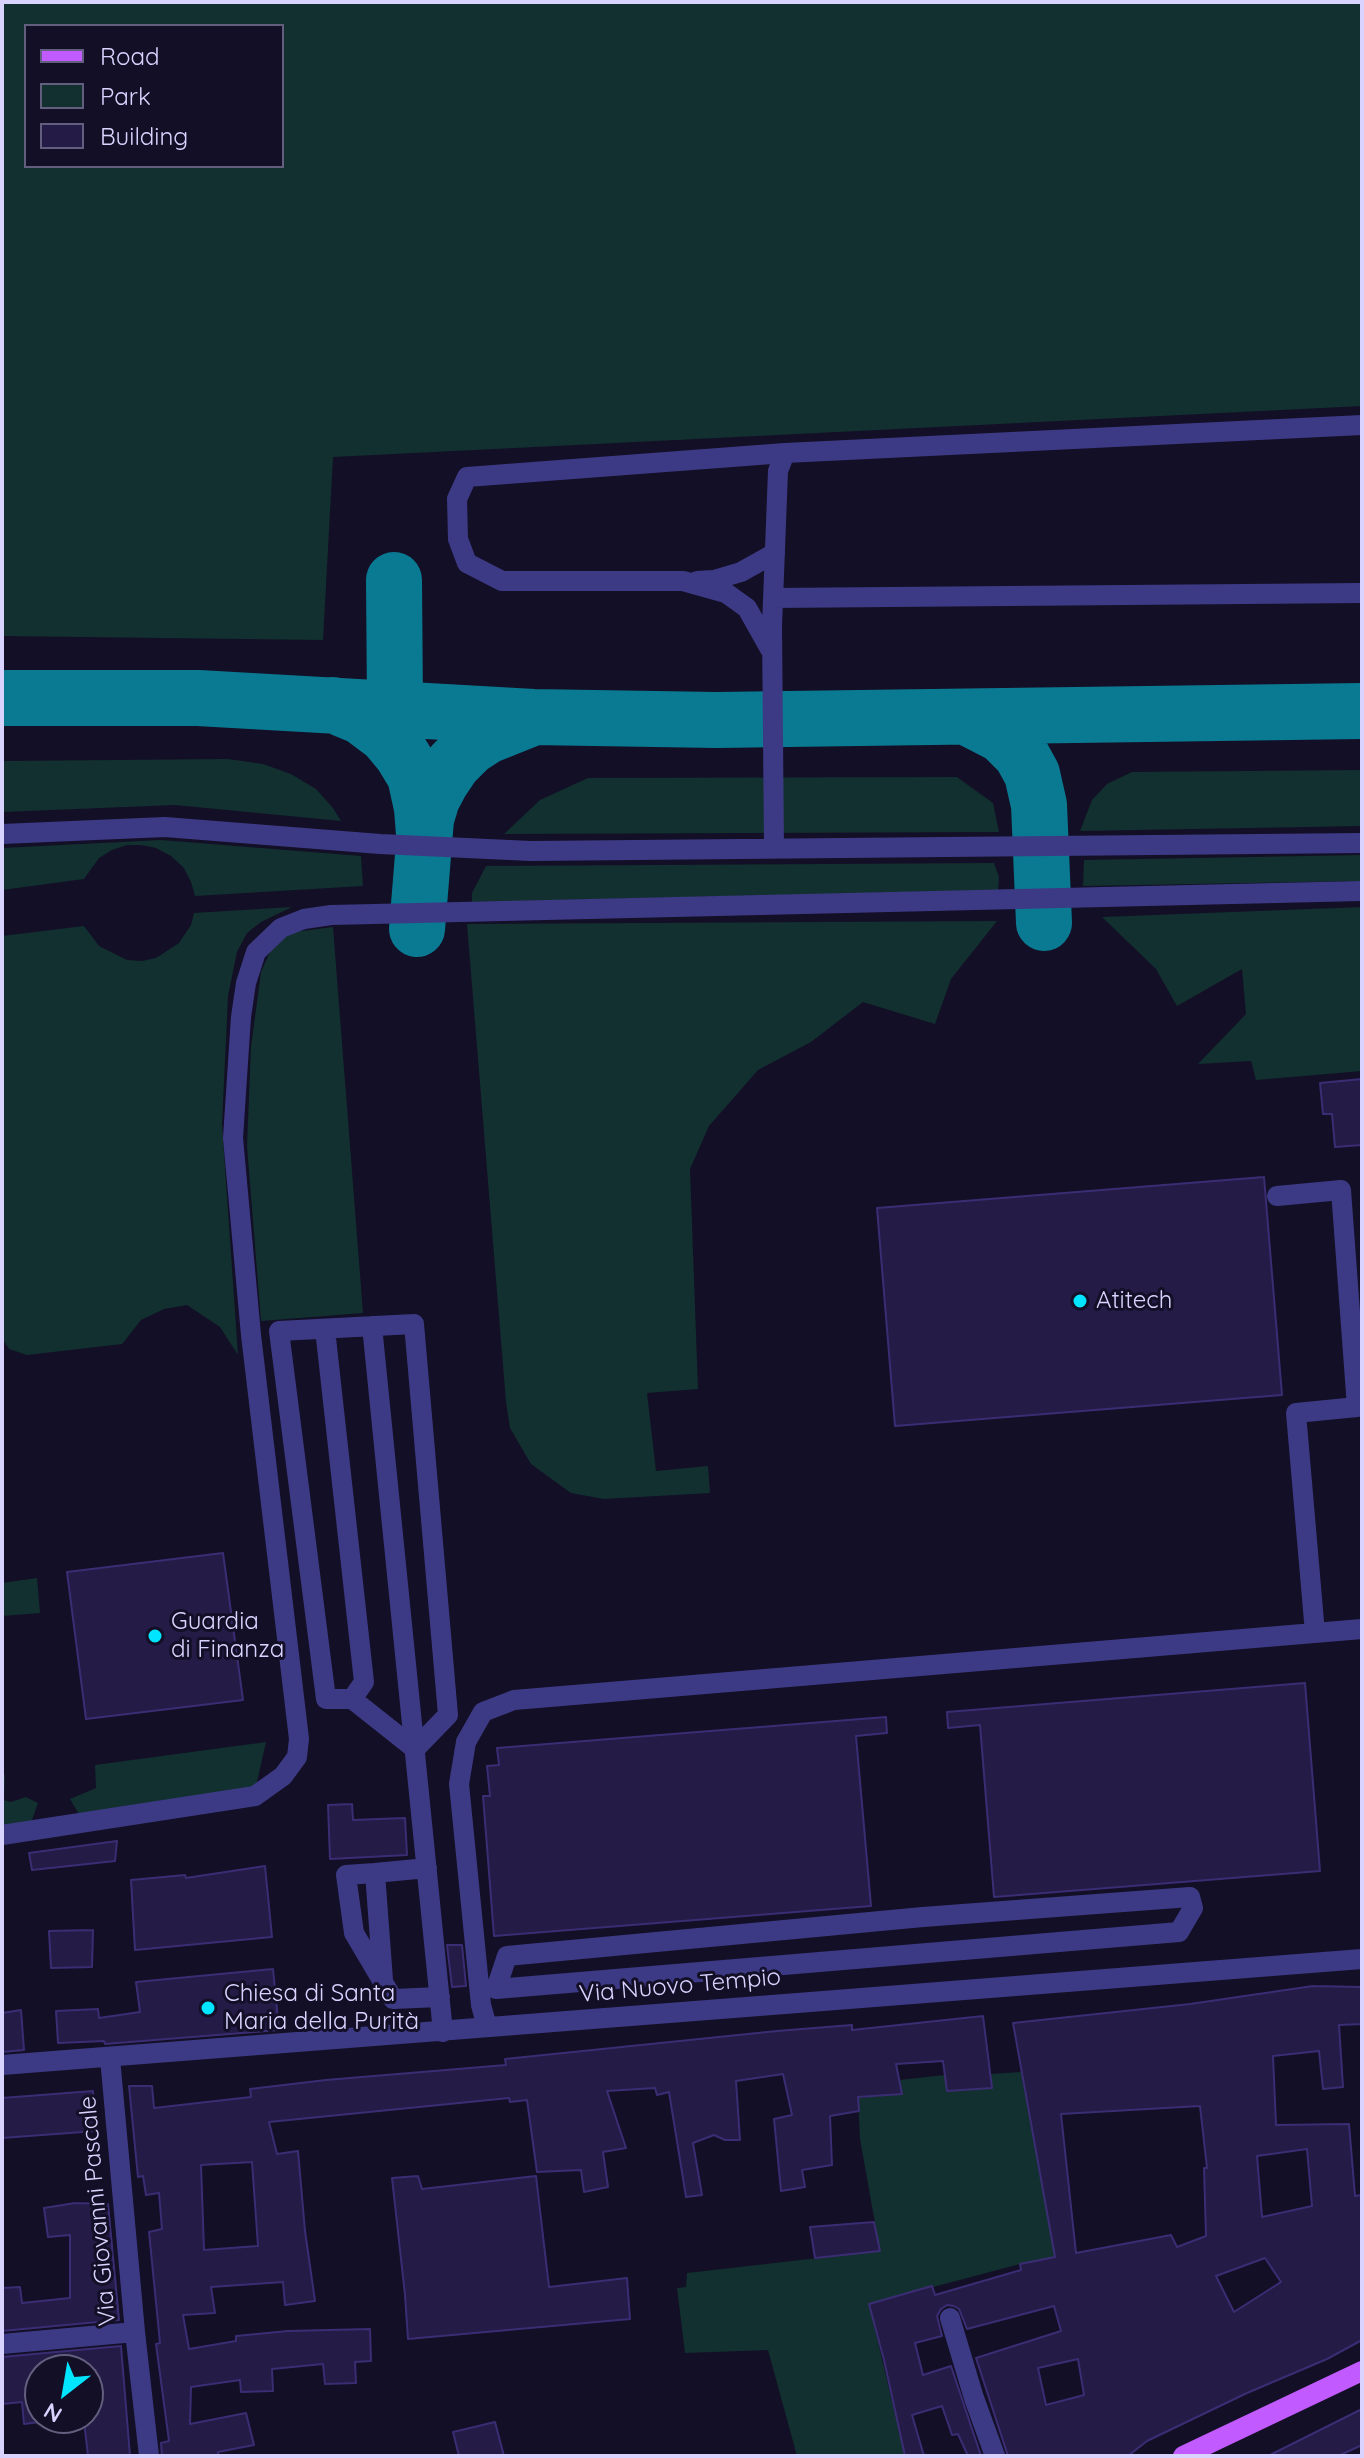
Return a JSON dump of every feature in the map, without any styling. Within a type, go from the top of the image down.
[{"type":"main road","points":[[1183,2456],[1362,2371]]},
{"type":"street","points":[[775,553],[741,572],[714,580],[502,581],[467,563],[458,539],[457,499],[467,477],[785,453],[1362,425]]},
{"type":"street","points":[[774,848],[773,598],[778,471],[785,453]]},
{"type":"street","points":[[683,581],[726,593],[747,608],[772,653]]},
{"type":"street","points":[[773,598],[1362,593]]},
{"type":"street","points":[[2,834],[165,827],[482,850],[1362,843]]},
{"type":"street","points":[[2,1835],[255,1796],[283,1776],[297,1757],[299,1739],[251,1335],[233,1138],[246,983],[256,952],[281,928],[304,919],[331,915],[1362,891]]},
{"type":"street","points":[[1277,1196],[1341,1190],[1357,1407],[1296,1413],[1315,1633]]},
{"type":"street","points":[[414,1324],[448,1715],[415,1749],[352,1699],[326,1699],[279,1331],[414,1324]]},
{"type":"street","points":[[372,1326],[443,2032]]},
{"type":"street","points":[[325,1329],[364,1682],[352,1699]]},
{"type":"street","points":[[487,2027],[481,2005],[459,1784],[466,1742],[483,1712],[514,1700],[1362,1629]]},
{"type":"street","points":[[427,1868],[346,1875],[354,1933],[393,1999],[440,1997]]},
{"type":"street","points":[[375,1873],[384,1985]]},
{"type":"street","points":[[481,2005],[496,1989],[507,1956],[923,1917],[1174,1898],[1190,1897],[1193,1908],[1179,1932],[496,1989]]},
{"type":"street","name":"Via Nuovo Tempio","points":[[2,2065],[1362,1959]]},
{"type":"street","name":"Via Giovanni Pascale","points":[[110,2058],[149,2456]]},
{"type":"street","points":[[950,2318],[995,2456]]},
{"type":"street","points":[[2,2344],[135,2332]]},
{"type":"green space","points":[[2,2],[1362,2],[1362,406],[333,457],[323,640],[2,636]]},
{"type":"green space","points":[[228,759],[263,764],[291,774],[316,789],[341,821],[175,805],[2,812],[2,761]]},
{"type":"green space","points":[[1362,770],[1362,826],[1080,831],[1092,800],[1107,784],[1132,772]]},
{"type":"green space","points":[[957,777],[993,803],[999,832],[504,834],[540,800],[588,778]]},
{"type":"green space","points":[[161,840],[361,856],[363,886],[195,896],[184,868],[171,856],[156,848],[127,845],[99,858],[84,879],[2,890],[2,848]]},
{"type":"green space","points":[[1362,855],[1362,881],[1083,886],[1084,860]]},
{"type":"green space","points":[[994,863],[999,877],[998,890],[472,902],[472,893],[486,866]]},
{"type":"green space","points":[[292,907],[261,922],[247,933],[237,952],[228,996],[222,1124],[238,1355],[220,1327],[187,1305],[164,1309],[141,1320],[122,1344],[27,1355],[9,1349],[2,1338],[2,936],[84,926],[99,946],[127,960],[142,961],[156,958],[179,943],[191,925],[194,913]]},
{"type":"green space","points":[[1362,907],[1362,1071],[1256,1080],[1251,1061],[1198,1064],[1246,1014],[1242,969],[1177,1006],[1156,969],[1102,917]]},
{"type":"green space","points":[[997,921],[951,979],[935,1024],[863,1002],[811,1042],[758,1070],[709,1126],[690,1169],[698,1389],[647,1393],[656,1471],[708,1466],[710,1493],[604,1499],[571,1493],[531,1464],[510,1428],[506,1402],[467,924]]},
{"type":"green space","points":[[333,927],[363,1313],[261,1321],[247,1146],[251,1047],[261,972],[274,943],[294,932]]},
{"type":"green space","points":[[37,1578],[40,1613],[2,1616],[2,1583]]},
{"type":"green space","points":[[266,1742],[257,1782],[251,1790],[80,1816],[70,1799],[96,1788],[95,1765]]},
{"type":"green space","points":[[5,1775],[4,1800],[11,1802],[26,1797],[38,1803],[31,1823],[2,1827],[2,1776]]},
{"type":"green space","points":[[1021,2072],[1055,2257],[869,2304],[905,2456],[797,2456],[768,2350],[685,2353],[677,2288],[686,2287],[687,2273],[880,2251],[860,2139],[858,2098],[902,2094],[899,2080],[945,2075],[948,2091],[991,2088],[990,2074]]},
{"type":"building","points":[[1362,1079],[1362,1145],[1335,1147],[1332,1114],[1323,1114],[1320,1083]]},
{"type":"building","name":"Atitech","points":[[1264,1177],[1282,1395],[895,1426],[877,1208]]},
{"type":"building","name":"Guardia di Finanza","points":[[223,1553],[243,1700],[86,1719],[67,1572]]},
{"type":"building","points":[[1305,1683],[1320,1871],[994,1897],[980,1725],[948,1728],[947,1712]]},
{"type":"building","points":[[886,1717],[887,1733],[856,1736],[871,1906],[494,1936],[483,1796],[490,1796],[487,1766],[499,1765],[497,1748]]},
{"type":"building","points":[[352,1804],[353,1820],[405,1818],[407,1855],[330,1859],[328,1805]]},
{"type":"building","points":[[117,1841],[115,1861],[32,1870],[29,1853]]},
{"type":"building","points":[[265,1866],[272,1937],[135,1950],[131,1880],[185,1875],[186,1878]]},
{"type":"building","points":[[93,1930],[92,1967],[51,1968],[49,1931]]},
{"type":"building","points":[[447,1945],[462,1945],[466,1986],[452,1987]]},
{"type":"building","points":[[273,1969],[279,2030],[105,2044],[104,2041],[58,2043],[56,2011],[98,2009],[99,2018],[140,2012],[136,1982]]},
{"type":"building","points":[[1313,1986],[1362,1987],[1362,2024],[1339,2025],[1343,2087],[1323,2089],[1319,2051],[1273,2056],[1276,2125],[1349,2124],[1355,2196],[1362,2195],[1362,2340],[1147,2441],[1128,2456],[1008,2456],[976,2358],[1061,2331],[1054,2306],[967,2329],[959,2309],[947,2305],[937,2316],[942,2336],[915,2343],[923,2375],[951,2366],[981,2456],[968,2456],[958,2434],[952,2435],[942,2406],[912,2415],[924,2456],[905,2456],[869,2304],[932,2286],[935,2295],[1021,2270],[1020,2264],[1055,2257],[1013,2023],[1190,2004]],"holes":[[[1200,2106],[1207,2168],[1204,2168],[1206,2236],[1177,2247],[1171,2235],[1076,2253],[1061,2114]],[[1307,2149],[1312,2206],[1262,2217],[1257,2156]],[[1265,2258],[1281,2282],[1234,2312],[1216,2276]],[[1078,2359],[1084,2395],[1046,2405],[1038,2368]]]},
{"type":"building","points":[[21,2010],[24,2050],[2,2052],[2,2013]]},
{"type":"building","points":[[983,2016],[992,2088],[947,2091],[943,2061],[896,2064],[902,2094],[858,2097],[859,2111],[830,2116],[832,2165],[802,2170],[805,2187],[781,2191],[774,2119],[792,2115],[783,2074],[736,2081],[740,2140],[725,2140],[714,2135],[693,2143],[702,2195],[686,2197],[669,2092],[657,2095],[655,2088],[607,2091],[626,2148],[603,2152],[608,2187],[584,2192],[581,2170],[537,2172],[527,2100],[510,2102],[509,2098],[269,2122],[277,2154],[298,2151],[315,2301],[285,2305],[283,2282],[211,2287],[215,2313],[183,2315],[189,2349],[236,2341],[236,2336],[370,2329],[371,2361],[355,2362],[356,2383],[325,2384],[323,2364],[272,2369],[273,2391],[241,2392],[240,2380],[191,2387],[190,2424],[246,2413],[254,2445],[218,2452],[218,2456],[162,2456],[161,2443],[169,2441],[156,2344],[160,2343],[149,2232],[162,2229],[159,2193],[146,2195],[143,2176],[138,2177],[129,2086],[152,2086],[154,2108],[251,2097],[250,2089],[506,2065],[505,2059],[777,2031],[852,2025],[852,2030]],"holes":[[[252,2162],[258,2246],[204,2250],[201,2165]]]},
{"type":"building","points":[[93,2091],[96,2131],[2,2138],[2,2098]]},
{"type":"building","points":[[418,2176],[422,2189],[536,2176],[549,2287],[627,2278],[630,2319],[408,2339],[392,2178]]},
{"type":"building","points":[[75,2203],[108,2204],[119,2320],[2,2331],[2,2288],[20,2287],[22,2303],[70,2298],[70,2235],[48,2237],[44,2208]]},
{"type":"building","points":[[874,2222],[880,2251],[815,2258],[810,2227]]},
{"type":"building","points":[[121,2346],[130,2456],[88,2456],[85,2434],[104,2434],[104,2354],[34,2354]]},
{"type":"building","points":[[24,2355],[24,2424],[22,2402],[2,2404],[2,2357]]},
{"type":"building","points":[[1362,2409],[1362,2445],[1338,2456],[1268,2456]]},
{"type":"building","points":[[495,2422],[504,2456],[459,2456],[453,2432]]},
{"type":"taxiway","points":[[394,580],[395,708]]},
{"type":"taxiway","points":[[2,698],[198,698],[533,717],[716,720],[1362,711]]},
{"type":"taxiway","points":[[333,705],[362,717],[386,735],[401,753],[415,776],[424,834]]},
{"type":"taxiway","points":[[967,717],[1002,735],[1021,754],[1032,774],[1039,805],[1044,923]]},
{"type":"taxiway","points":[[417,929],[426,819],[441,782],[470,747],[487,736],[532,718]]},
{"type":"place","name":"Atitech","points":[[1080,1301]]},
{"type":"place","name":"Guardia di Finanza","points":[[155,1636]]},
{"type":"place","name":"Chiesa di Santa Maria della Purità","points":[[208,2008]]}]
